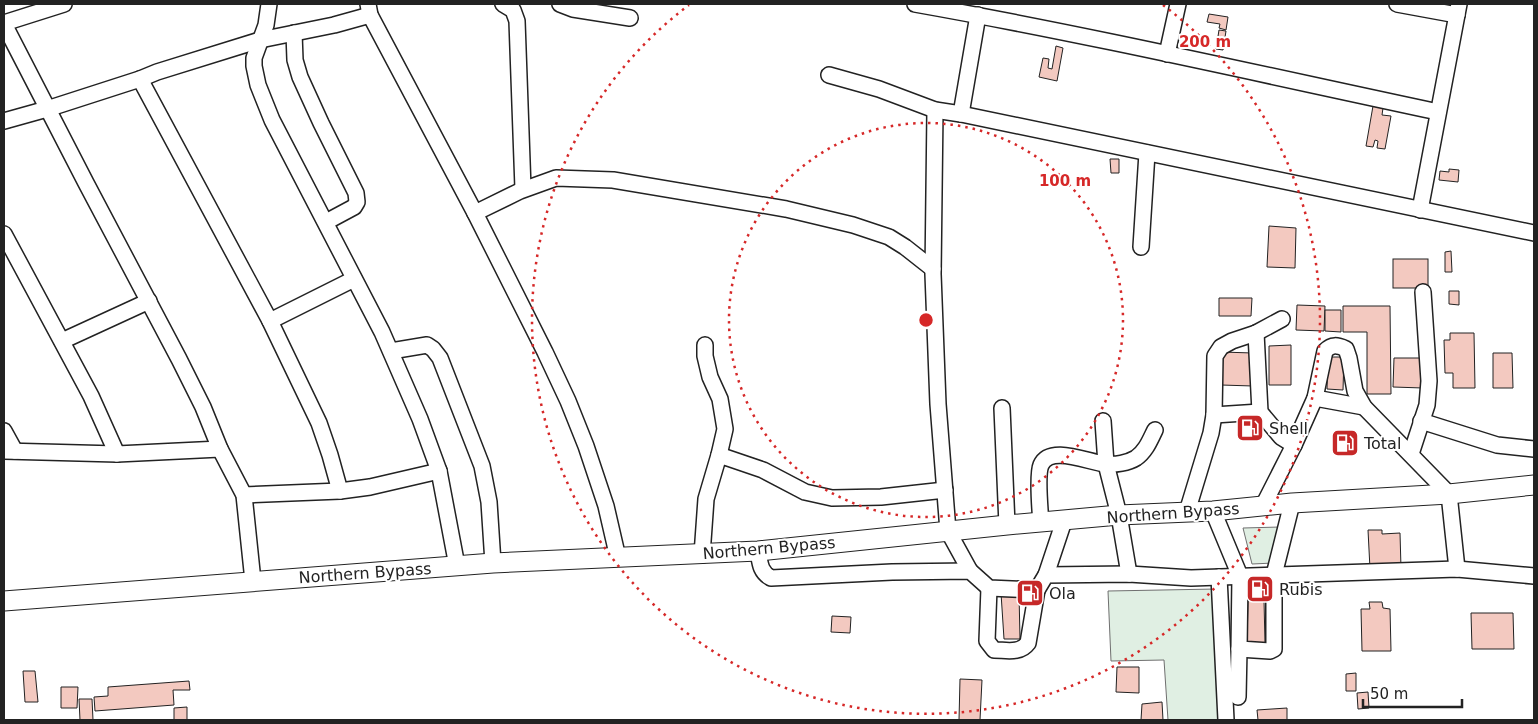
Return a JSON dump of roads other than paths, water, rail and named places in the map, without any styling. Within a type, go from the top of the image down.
[{"type":"main road","name":"Northern Bypass","points":[[4,601],[456,566],[758,551],[1064,520],[1213,511],[1292,503],[1449,494],[1534,485]]},
{"type":"street","points":[[64,4],[4,23],[149,301],[203,407],[220,449],[244,494],[253,581]]},
{"type":"street","points":[[270,4],[266,25],[254,58],[258,85],[272,120],[391,351],[420,419],[439,471],[456,566]]},
{"type":"street","points":[[503,4],[513,10],[516,21],[523,189]]},
{"type":"street","points":[[560,4],[573,9],[630,18]]},
{"type":"street","points":[[915,4],[1167,54],[1438,112]]},
{"type":"street","points":[[1167,54],[1178,4]]},
{"type":"street","points":[[1398,4],[1458,10],[1420,210]]},
{"type":"street","points":[[4,121],[48,109],[260,40],[294,33],[369,10],[545,352],[568,402],[606,506],[618,558]]},
{"type":"street","points":[[961,114],[978,15]]},
{"type":"street","points":[[294,33],[295,60],[300,77],[356,193],[357,202],[354,207],[326,222]]},
{"type":"street","points":[[829,75],[878,89],[935,110],[1534,234]]},
{"type":"street","points":[[140,79],[270,321],[319,423],[340,491]]},
{"type":"street","points":[[935,110],[933,269],[938,404],[948,531],[970,571],[989,588],[1037,590]]},
{"type":"street","points":[[1141,247],[1147,153]]},
{"type":"street","points":[[474,213],[523,189],[556,178],[613,180],[786,209],[853,225],[889,237],[905,246],[933,269]]},
{"type":"street","points":[[4,234],[91,396],[117,454]]},
{"type":"street","points":[[270,321],[354,279]]},
{"type":"street","points":[[1411,454],[1427,404],[1428,381],[1423,292]]},
{"type":"street","points":[[62,341],[149,301]]},
{"type":"street","points":[[1187,512],[1211,433],[1214,415],[1215,356],[1220,348],[1232,341],[1256,333],[1282,319]]},
{"type":"street","points":[[1256,333],[1260,412],[1281,437],[1294,445]]},
{"type":"street","points":[[391,351],[427,345],[440,358],[482,466],[489,502],[493,564]]},
{"type":"street","points":[[702,555],[706,498],[725,430],[720,399],[710,377],[705,356],[705,345]]},
{"type":"street","points":[[1263,506],[1294,445],[1314,398],[1324,350],[1330,346],[1337,345],[1346,349],[1355,391],[1364,407],[1449,494],[1457,569]]},
{"type":"street","points":[[1314,398],[1364,407]]},
{"type":"street","points":[[1002,408],[1007,525]]},
{"type":"street","points":[[1214,415],[1260,412]]},
{"type":"street","points":[[1103,421],[1106,464],[1119,516],[1129,574]]},
{"type":"street","points":[[1422,421],[1497,445],[1534,449]]},
{"type":"street","points":[[1041,523],[1039,480],[1041,465],[1046,458],[1054,455],[1064,455],[1106,464],[1123,463],[1135,458],[1145,449],[1156,430]]},
{"type":"street","points":[[4,431],[9,451],[117,454],[220,449]]},
{"type":"street","points":[[719,454],[763,470],[805,492],[832,498],[882,497],[945,490]]},
{"type":"street","points":[[244,494],[340,491],[370,487],[439,471]]},
{"type":"street","points":[[1239,650],[1270,651],[1274,649],[1274,575],[1292,503]]},
{"type":"street","points":[[1213,511],[1240,576],[1238,697]]},
{"type":"street","points":[[989,588],[987,642],[994,650],[1020,650],[1028,643],[1037,590],[1046,575],[1064,520]]},
{"type":"street","points":[[758,551],[760,567],[764,574],[771,578],[892,572],[970,571]]},
{"type":"street","points":[[1046,575],[1129,574],[1191,578],[1457,569],[1534,576]]},
{"type":"street","points":[[1219,577],[1226,720]]},
{"type":"place","name":"Shell","points":[[1250,428]]},
{"type":"place","name":"Total","points":[[1345,443]]},
{"type":"place","name":"Rubis","points":[[1260,589]]},
{"type":"place","name":"Ola","points":[[1030,593]]}]
